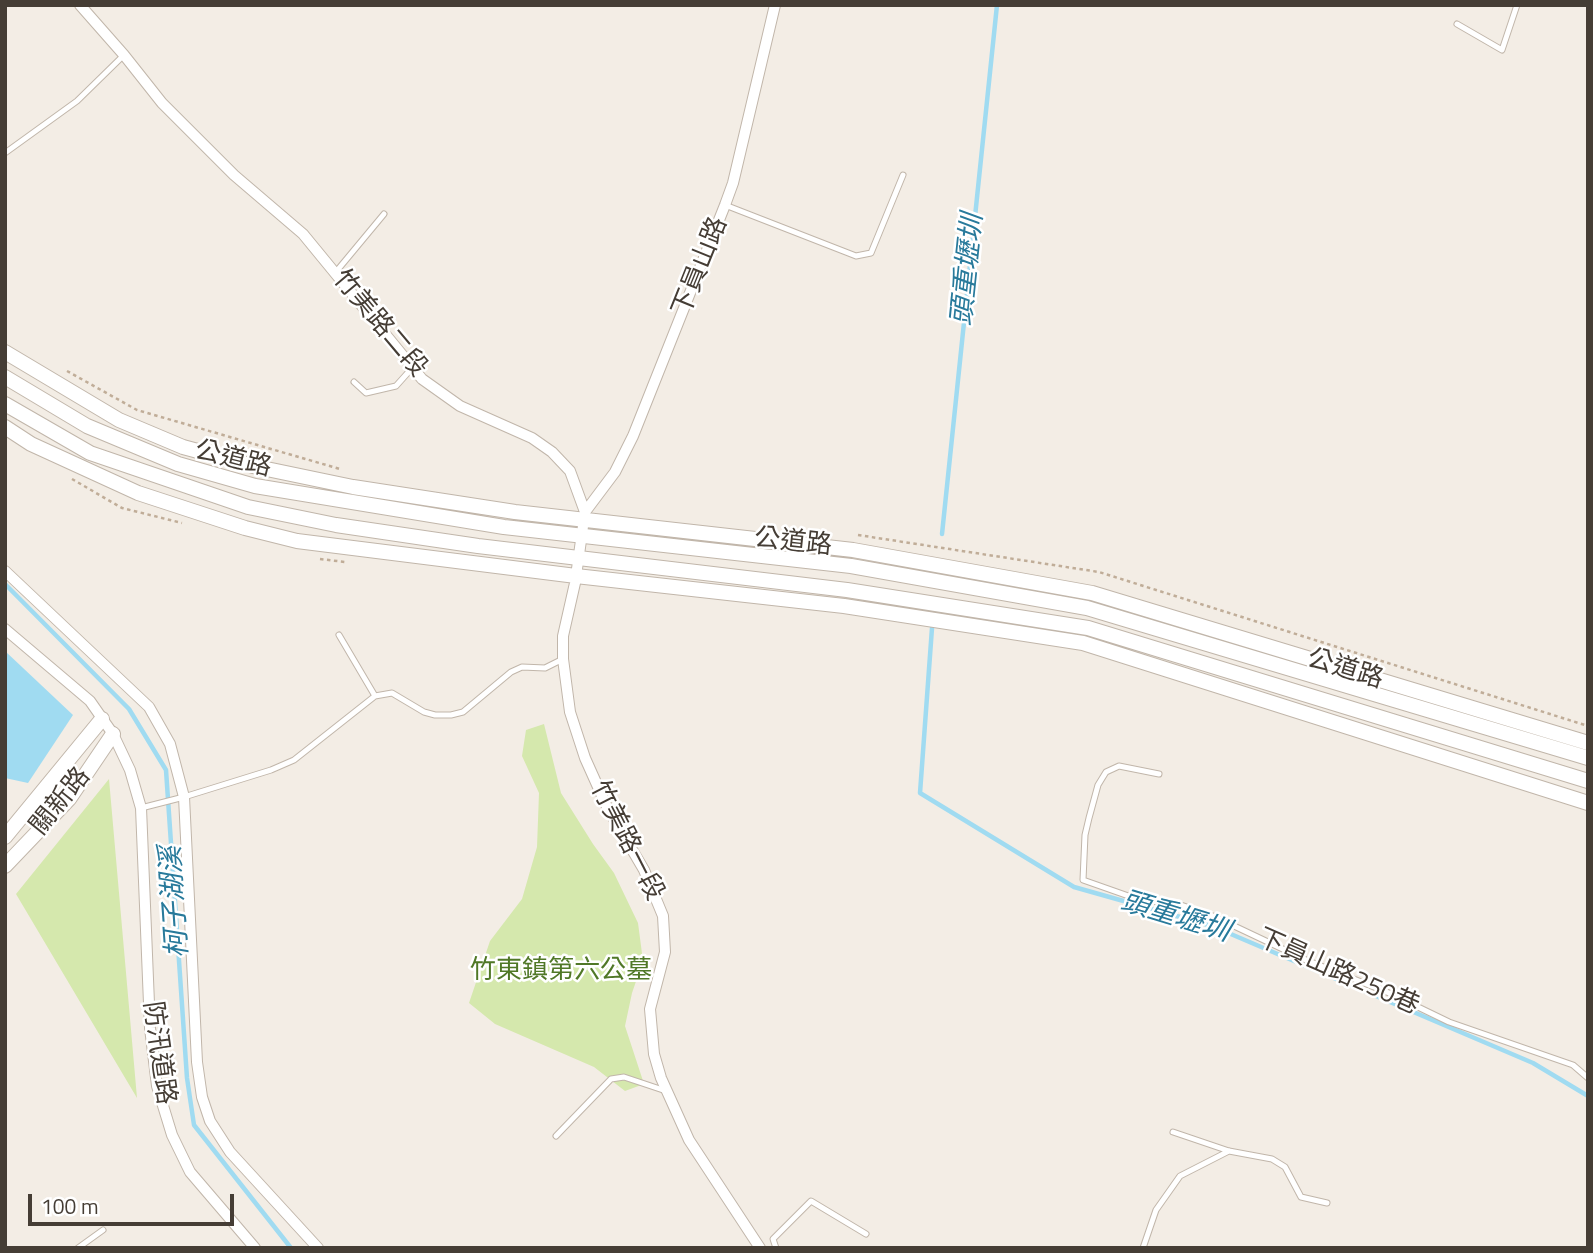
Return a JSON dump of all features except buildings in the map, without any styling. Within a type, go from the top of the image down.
[{"type":"street","name":"竹美路二段","points":[[80,5],[162,103],[234,175],[303,234],[422,379],[460,406],[532,438],[552,452],[570,471],[584,516],[564,636],[563,659]]},
{"type":"street","name":"下員山路","points":[[584,516],[615,472],[633,436],[725,205],[733,183],[775,5]]},
{"type":"street","name":"公道路","points":[[5,352],[119,421],[183,447],[257,467],[353,487],[515,512],[584,516],[853,550],[1092,593],[1588,743]]},
{"type":"street","name":"公道路","points":[[5,377],[87,426],[178,464],[255,486],[504,527],[851,566],[1087,608],[1588,758]]},
{"type":"street","name":"公道路","points":[[5,404],[90,453],[248,507],[336,525],[578,558],[847,590],[1088,628],[1588,781]]},
{"type":"street","name":"公道路","points":[[5,427],[31,444],[138,494],[297,541],[844,606],[1083,643],[1588,803]]},
{"type":"street","points":[[5,571],[149,707],[170,744],[184,797],[197,1062],[202,1097],[210,1121],[230,1152],[318,1248]]},
{"type":"street","name":"防汛道路","points":[[5,629],[90,701],[113,734],[130,770],[141,808],[150,1028],[157,1086],[172,1135],[190,1172],[255,1248]]},
{"type":"street","name":"竹美路一段","points":[[563,659],[570,712],[585,758],[607,807],[644,870],[663,916],[665,952],[650,1009],[654,1054],[666,1091],[689,1140],[760,1248]]},
{"type":"street","name":"關新路","points":[[5,837],[102,719]]},
{"type":"street","name":"關新路","points":[[5,866],[69,799],[113,734]]},
{"type":"lane","points":[[1457,24],[1502,50],[1517,5]]},
{"type":"lane","points":[[5,153],[77,101],[124,55]]},
{"type":"lane","points":[[725,205],[856,256],[871,253],[903,175]]},
{"type":"lane","points":[[335,273],[383,214]]},
{"type":"lane","points":[[354,382],[366,393],[396,386],[413,367]]},
{"type":"lane","points":[[339,635],[375,696]]},
{"type":"lane","points":[[141,808],[271,770],[294,760],[375,696],[392,693],[424,712],[451,715],[463,712],[511,672],[522,667],[545,668],[563,659]]},
{"type":"lane","name":"下員山路250巷","points":[[1159,774],[1119,766],[1106,772],[1098,785],[1085,835],[1083,880],[1138,899],[1181,905],[1213,916],[1306,960],[1389,993],[1448,1022],[1573,1065],[1588,1079]]},
{"type":"lane","points":[[556,1136],[611,1079],[624,1077],[666,1091]]},
{"type":"lane","points":[[1173,1132],[1230,1151],[1272,1159],[1285,1167],[1301,1197],[1327,1203]]},
{"type":"lane","points":[[1143,1248],[1156,1210],[1180,1176],[1230,1151]]},
{"type":"lane","points":[[776,1248],[773,1239],[811,1201],[866,1234]]},
{"type":"lane","points":[[78,1248],[103,1230]]},
{"type":"path","points":[[63,474],[121,508],[185,524]]},
{"type":"path","points":[[313,557],[353,563]]},
{"type":"green space","name":"竹東鎮第六公墓","points":[[544,724],[561,793],[614,873],[638,923],[643,961],[625,1026],[644,1084],[625,1091],[594,1067],[495,1024],[469,1003],[490,941],[522,899],[537,847],[539,793],[522,756],[526,730]]},
{"type":"green space","points":[[109,779],[137,1098],[16,894]]},
{"type":"water","points":[[5,651],[73,715],[28,783],[5,778]]},
{"type":"waterway","name":"頭重壢圳","points":[[942,534],[997,5]]},
{"type":"waterway","name":"柯子湖溪","points":[[5,584],[129,709],[166,770],[187,1078],[194,1125],[291,1248]]},
{"type":"waterway","name":"頭重壢圳","points":[[932,628],[920,793],[1074,887],[1212,926],[1533,1063],[1588,1096]]}]
